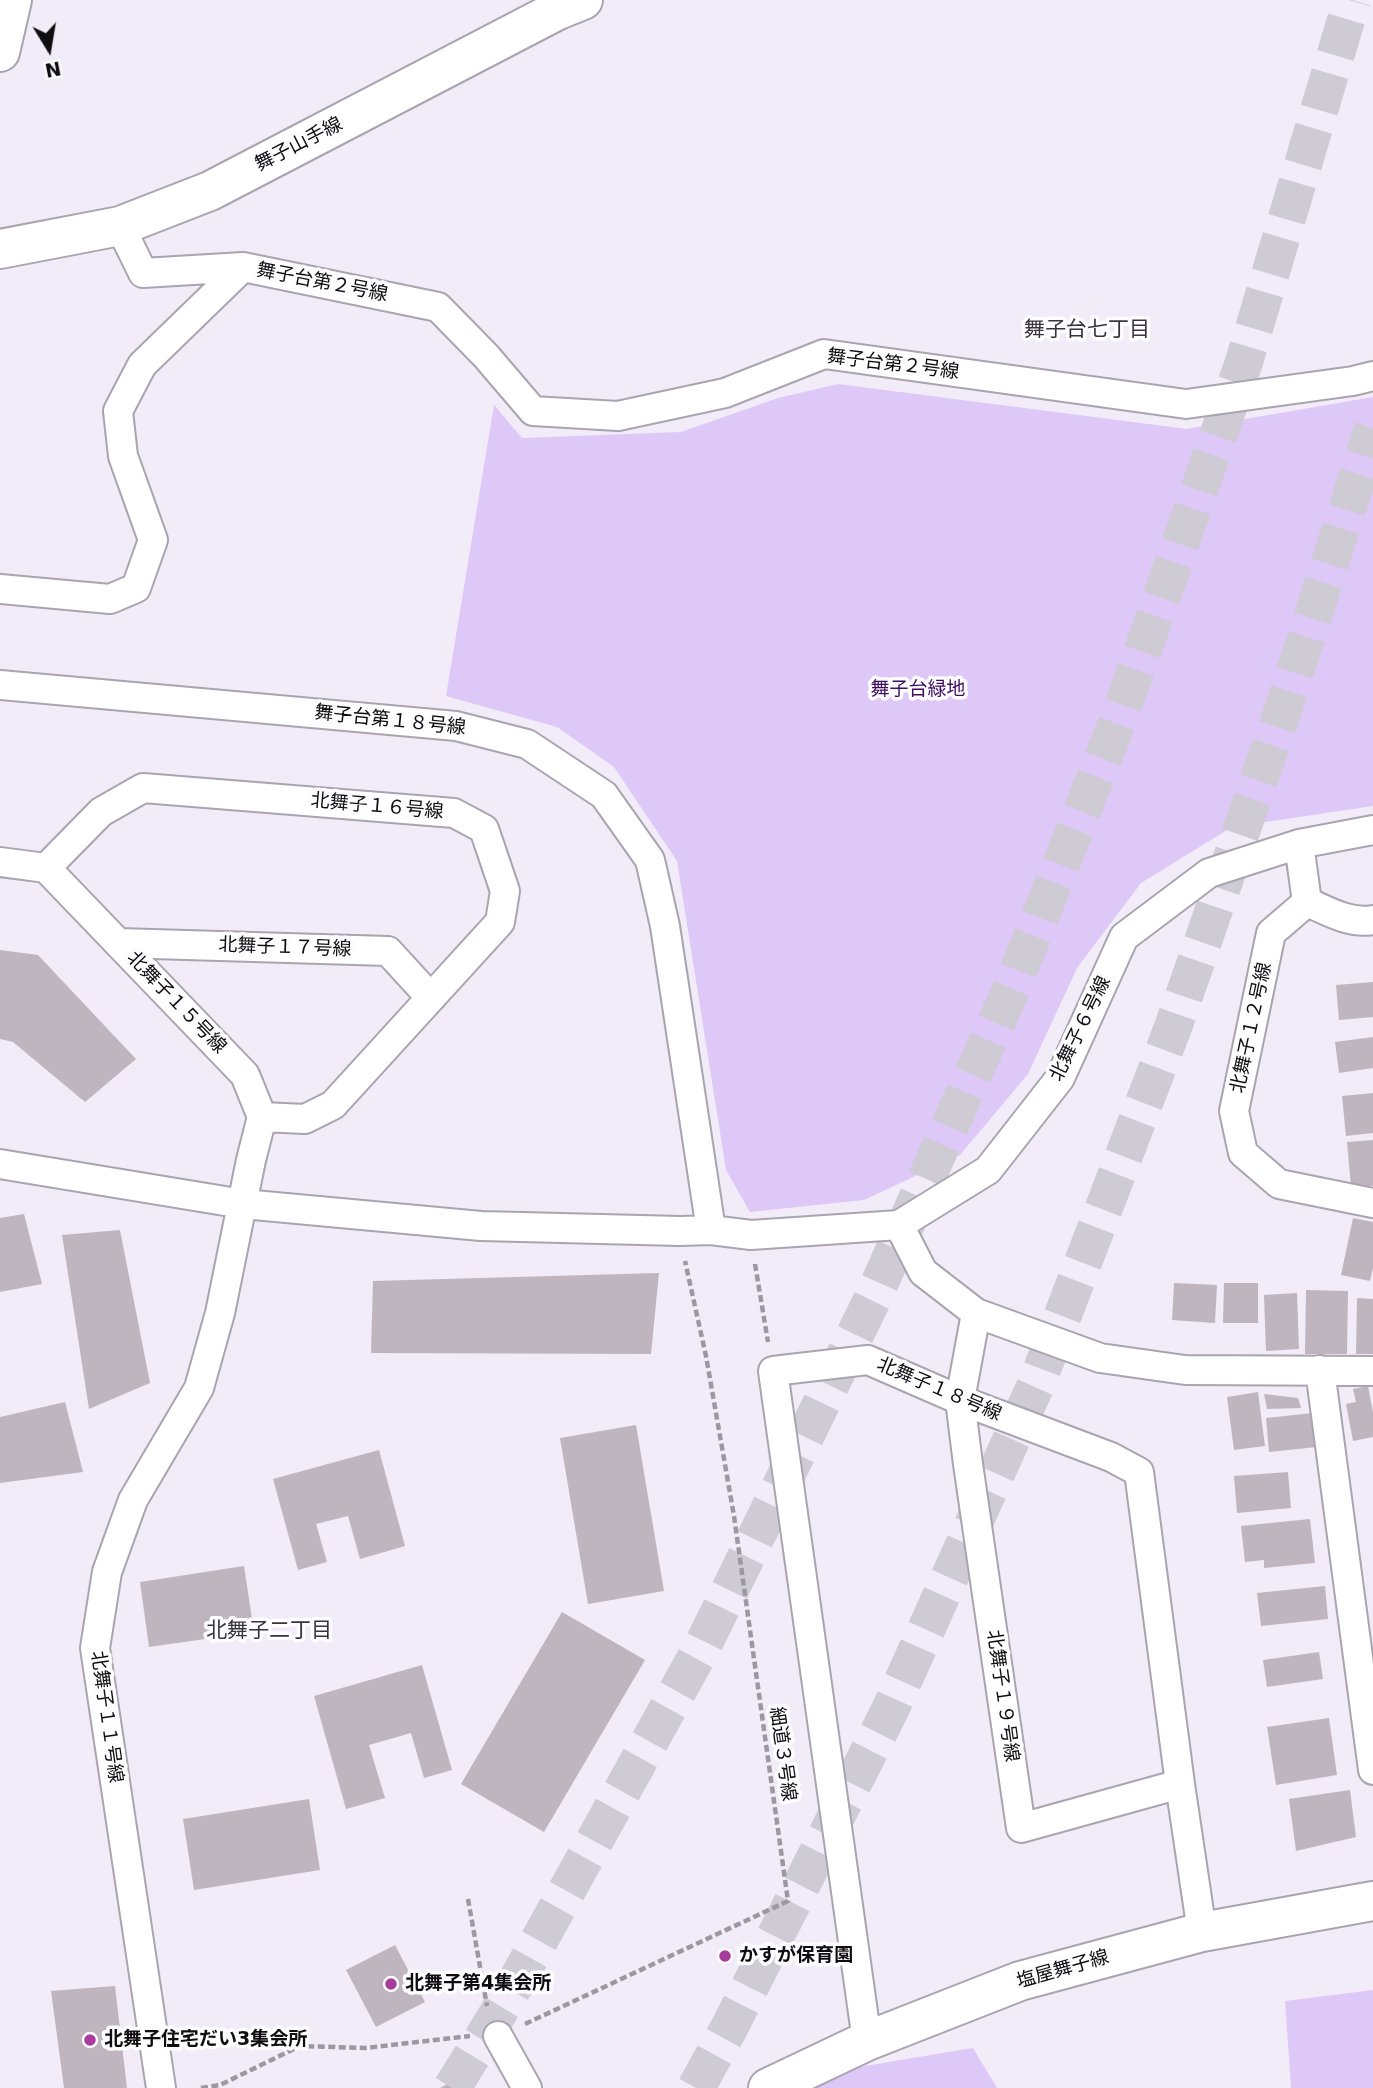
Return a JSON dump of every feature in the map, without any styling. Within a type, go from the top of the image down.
[{"type":"street","points":[[0,52],[12,0]]},
{"type":"street","name":"舞子山手線","points":[[0,249],[120,226],[210,191],[565,3]]},
{"type":"street","name":"舞子台第２号線","points":[[120,226],[143,273],[243,267],[438,307],[486,356],[533,411],[618,416],[725,393],[824,354],[1186,404],[1373,376]]},
{"type":"street","points":[[0,589],[110,599],[136,588],[153,540],[123,456],[118,411],[142,365],[243,267]]},
{"type":"street","name":"舞子台第１８号線","points":[[0,685],[457,726],[527,744],[604,795],[650,860],[665,926],[711,1230]]},
{"type":"street","name":"北舞子１６号線","points":[[46,867],[101,812],[143,788],[454,813],[484,829],[505,891],[500,922],[333,1105],[305,1119],[262,1116]]},
{"type":"street","name":"北舞子６号線","points":[[0,1164],[243,1204],[481,1226],[711,1230],[751,1235],[899,1225],[988,1170],[996,1160],[1060,1078],[1125,937],[1209,873],[1299,844],[1373,830]]},
{"type":"street","points":[[1299,844],[1307,902],[1359,922],[1373,920]]},
{"type":"street","points":[[0,862],[46,867]]},
{"type":"street","name":"北舞子１５号線","points":[[46,867],[245,1075],[262,1116]]},
{"type":"street","name":"北舞子１２号線","points":[[1307,902],[1271,933],[1234,1111],[1243,1153],[1279,1184],[1373,1203]]},
{"type":"street","name":"北舞子１７号線","points":[[119,943],[388,951],[431,998]]},
{"type":"street","points":[[243,1204],[262,1116]]},
{"type":"street","name":"北舞子１１号線","points":[[161,2088],[95,1648],[107,1572],[133,1500],[199,1388],[220,1313],[243,1204]]},
{"type":"street","points":[[899,1225],[923,1272],[976,1313],[1100,1358],[1185,1370],[1373,1371]]},
{"type":"street","points":[[960,1400],[976,1313]]},
{"type":"street","name":"北舞子１８号線","points":[[773,1371],[868,1360],[960,1400],[1111,1457],[1139,1472],[1202,1932]]},
{"type":"street","points":[[1320,1370],[1373,1770]]},
{"type":"street","points":[[773,1371],[866,2041]]},
{"type":"street","name":"北舞子１９号線","points":[[960,1400],[1021,1828],[1181,1784]]},
{"type":"street","name":"塩屋舞子線","points":[[768,2088],[866,2041],[1020,1981],[1202,1932],[1373,1901]]},
{"type":"street","points":[[498,2036],[527,2088]]},
{"type":"path","points":[[751,1235],[773,1371]]},
{"type":"path","name":"細道３号線","points":[[498,2036],[788,1901],[734,1516],[706,1356],[692,1295]]},
{"type":"path","points":[[201,2088],[220,2085],[300,2046],[365,2048],[460,2036],[498,2036],[487,2005],[468,1899]]},
{"type":"green space","name":"舞子台緑地","points":[[838,384],[1187,429],[1373,397],[1373,806],[1232,827],[1141,883],[1077,968],[1028,1074],[960,1155],[864,1200],[750,1212],[726,1170],[677,861],[614,767],[557,727],[446,696],[494,405],[522,438],[681,432],[778,398]]},
{"type":"green space","points":[[1373,1990],[1373,2088],[1291,2088],[1285,2001]]},
{"type":"green space","points":[[973,2048],[997,2088],[801,2088],[853,2068]]},
{"type":"building","points":[[0,950],[38,955],[136,1059],[85,1102],[13,1042],[0,1039]]},
{"type":"building","points":[[1373,982],[1373,1017],[1339,1020],[1336,985]]},
{"type":"building","points":[[1373,1037],[1373,1068],[1339,1073],[1335,1042]]},
{"type":"building","points":[[1373,1093],[1373,1133],[1346,1136],[1342,1096]]},
{"type":"building","points":[[1373,1140],[1373,1186],[1351,1187],[1347,1142]]},
{"type":"building","points":[[24,1214],[42,1284],[0,1292],[0,1218]]},
{"type":"building","points":[[1353,1218],[1373,1222],[1373,1268],[1370,1281],[1341,1275]]},
{"type":"building","points":[[120,1230],[150,1383],[89,1409],[62,1235]]},
{"type":"building","points":[[659,1273],[651,1354],[371,1353],[373,1281]]},
{"type":"building","points":[[1174,1283],[1217,1285],[1215,1323],[1172,1320]]},
{"type":"building","points":[[1224,1283],[1258,1283],[1258,1323],[1223,1323]]},
{"type":"building","points":[[1306,1290],[1348,1291],[1347,1354],[1305,1354]]},
{"type":"building","points":[[1297,1293],[1299,1349],[1266,1351],[1264,1295]]},
{"type":"building","points":[[1357,1298],[1373,1299],[1373,1354],[1356,1354]]},
{"type":"building","points":[[1368,1386],[1373,1412],[1373,1437],[1353,1441],[1346,1404],[1356,1402],[1353,1389]]},
{"type":"building","points":[[1258,1392],[1265,1446],[1234,1450],[1227,1397]]},
{"type":"building","points":[[1264,1394],[1298,1398],[1301,1408],[1267,1409]]},
{"type":"building","points":[[65,1402],[83,1472],[0,1483],[0,1417]]},
{"type":"building","points":[[1313,1413],[1317,1447],[1269,1452],[1266,1418]]},
{"type":"building","points":[[636,1425],[664,1591],[588,1604],[560,1438]]},
{"type":"building","points":[[379,1450],[405,1546],[360,1559],[348,1516],[316,1524],[327,1562],[298,1570],[273,1479]]},
{"type":"building","points":[[1288,1472],[1291,1508],[1237,1513],[1234,1476]]},
{"type":"building","points":[[1310,1519],[1315,1563],[1264,1568],[1264,1560],[1245,1562],[1241,1526]]},
{"type":"building","points":[[244,1566],[254,1632],[149,1647],[140,1582]]},
{"type":"building","points":[[1325,1586],[1328,1619],[1261,1626],[1257,1593]]},
{"type":"building","points":[[562,1612],[645,1660],[544,1832],[461,1784]]},
{"type":"building","points":[[1319,1652],[1323,1679],[1267,1687],[1263,1660]]},
{"type":"building","points":[[422,1665],[452,1770],[424,1778],[411,1733],[369,1745],[385,1798],[346,1809],[314,1696]]},
{"type":"building","points":[[1329,1718],[1337,1775],[1276,1785],[1267,1727]]},
{"type":"building","points":[[1350,1790],[1356,1837],[1296,1851],[1289,1799]]},
{"type":"building","points":[[309,1799],[320,1870],[194,1890],[183,1819]]},
{"type":"building","points":[[395,1945],[425,2002],[376,2027],[346,1970]]},
{"type":"building","name":"北舞子住宅だい3集会所","points":[[115,1986],[127,2088],[64,2088],[51,1991]]},
{"type":"building","points":[[453,2081],[457,2088],[440,2088]]},
{"type":"tunnel","points":[[452,2088],[505,2002],[703,1645],[872,1300],[1013,985],[1119,718],[1244,362],[1352,0]]},
{"type":"tunnel","points":[[696,2088],[890,1710],[1038,1380],[1175,1022],[1279,722],[1373,428]]},
{"type":"place","name":"かすが保育園","points":[[725,1956]]},
{"type":"place","name":"北舞子第4集会所","points":[[391,1984]]},
{"type":"place","name":"北舞子住宅だい3集会所","points":[[90,2040]]},
{"type":"district","name":"舞子台七丁目","points":[[1087,331]]},
{"type":"district","name":"北舞子二丁目","points":[[269,1632]]}]
